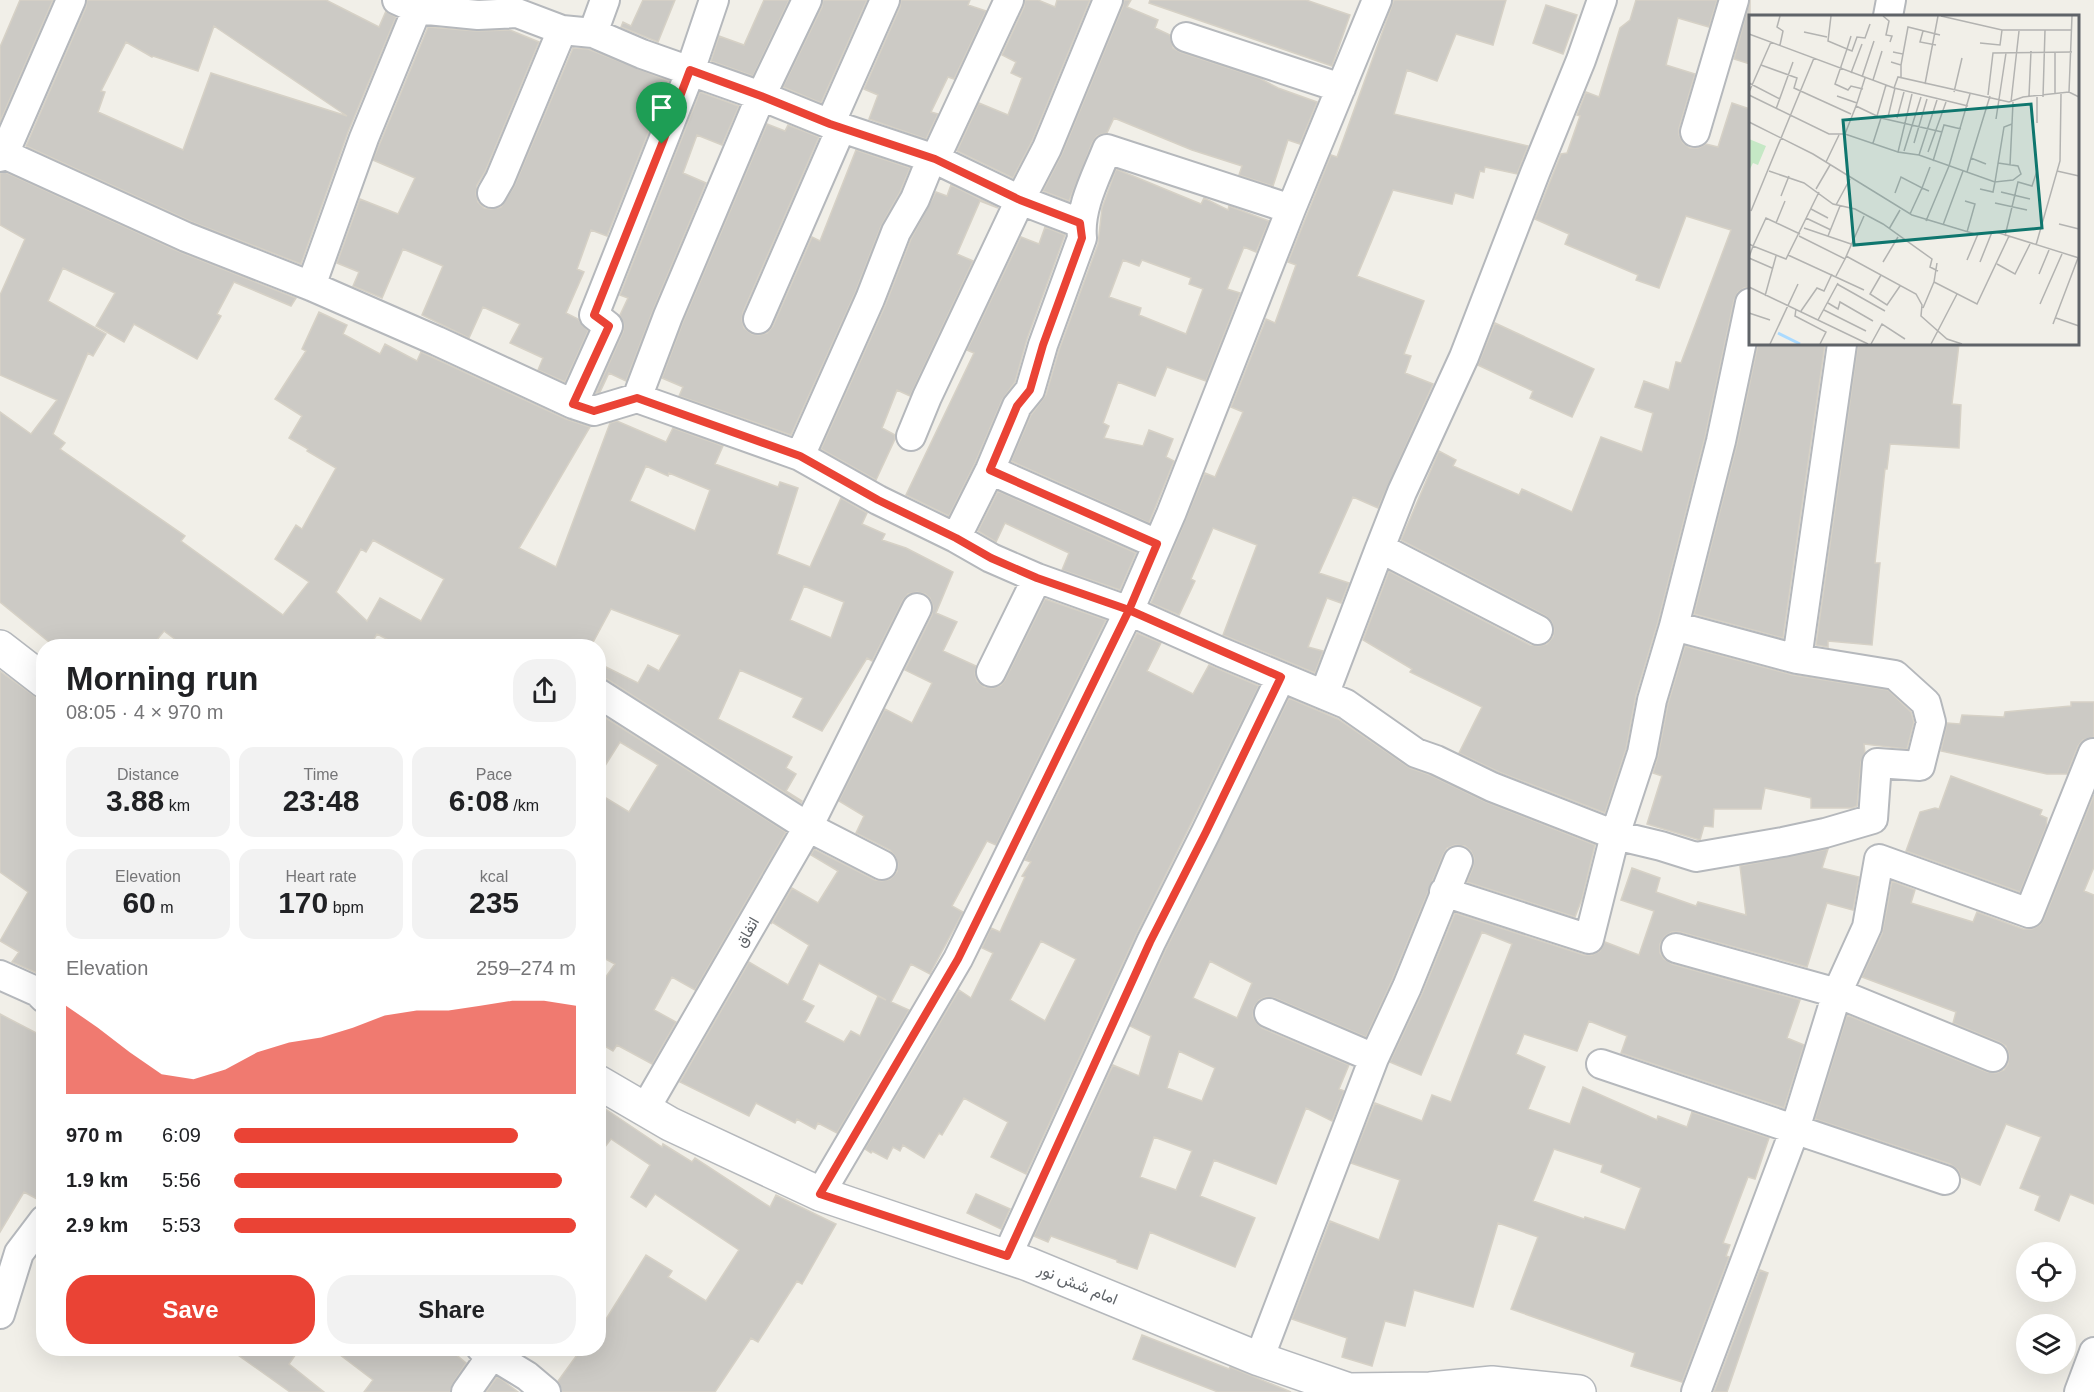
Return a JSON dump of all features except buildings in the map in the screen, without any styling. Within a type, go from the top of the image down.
[{"type":"street","points":[[71,0],[2,156],[186,237],[310,286],[437,341],[573,404],[594,411],[637,398],[800,456],[878,500],[956,538],[991,558],[1037,578],[1129,610],[1346,704],[1416,753],[1492,787],[1615,835],[1696,857],[1825,833],[1873,819],[1877,763],[1920,766],[1931,722],[1926,703],[1895,675],[1797,659],[1674,626]]},
{"type":"street","points":[[593,33],[605,0]]},
{"type":"street","points":[[573,404],[609,326],[594,315],[690,70],[714,0]]},
{"type":"street","points":[[637,398],[668,315],[761,96],[807,0]]},
{"type":"street","points":[[830,124],[885,0]]},
{"type":"street","points":[[800,456],[870,299],[897,232],[915,199],[928,166],[935,159],[1009,0]]},
{"type":"street","points":[[910,436],[1020,200],[1047,148],[1108,0]]},
{"type":"street","points":[[820,1194],[958,959],[1129,610],[1176,504],[1291,208],[1377,0]]},
{"type":"street","points":[[1324,695],[1402,492],[1464,357],[1534,173],[1581,60],[1602,0]]},
{"type":"street","points":[[1695,132],[1734,0]]},
{"type":"street","points":[[1888,15],[1891,0]]},
{"type":"street","points":[[310,286],[364,138],[407,5],[478,15],[498,7],[562,30],[593,33],[642,54],[761,96],[830,124],[935,159],[1020,200],[1080,223]]},
{"type":"street","points":[[492,193],[500,179],[562,30]]},
{"type":"street","points":[[1186,37],[1341,88]]},
{"type":"street","points":[[758,319],[839,133],[830,124]]},
{"type":"street","points":[[956,538],[990,470],[1017,406],[1030,390],[1043,345],[1082,238],[1080,223],[1088,196],[1107,149],[1291,208]]},
{"type":"street","points":[[1444,892],[1589,939],[1615,835],[1642,753],[1652,700],[1674,626],[1721,441],[1749,308]]},
{"type":"street","points":[[1797,659],[1842,345]]},
{"type":"street","points":[[990,470],[1157,544]]},
{"type":"street","points":[[1380,548],[1538,630]]},
{"type":"street","points":[[991,672],[1037,578]]},
{"type":"street","name":"اتفاق","points":[[645,1109],[807,827],[917,608]]},
{"type":"street","points":[[4,659],[36,677]]},
{"type":"street","points":[[1007,1256],[1150,942],[1281,677]]},
{"type":"street","points":[[606,698],[807,827],[882,865]]},
{"type":"street","points":[[1696,1392],[1795,1129],[1838,993],[1867,927],[1879,859],[2029,913],[2093,753]]},
{"type":"street","points":[[1259,1359],[1374,1058],[1407,987],[1458,861]]},
{"type":"street","points":[[1676,948],[1838,993],[1993,1056]]},
{"type":"street","points":[[0,975],[36,991]]},
{"type":"street","points":[[1269,1013],[1374,1058]]},
{"type":"street","points":[[1601,1064],[1945,1180]]},
{"type":"street","name":"امام شش نور","points":[[606,1087],[670,1124],[820,1194],[1007,1256],[1259,1359],[1349,1390],[1430,1389],[1492,1383],[1535,1390],[1579,1392]]},
{"type":"street","points":[[0,1314],[19,1253],[36,1231]]},
{"type":"street","points":[[2079,1392],[2094,1352]]},
{"type":"street","points":[[466,1392],[484,1356]]},
{"type":"street","points":[[493,1356],[527,1376],[546,1392]]},
{"type":"route","points":[[662,144],[594,315],[609,326],[573,404],[594,411],[637,398],[800,456],[878,500],[956,538],[991,558],[1037,578],[1129,610],[958,959],[820,1194],[1007,1256],[1150,942],[1281,677],[1129,610],[1157,544],[990,470],[1017,406],[1030,390],[1043,345],[1082,238],[1080,223],[1020,200],[935,159],[830,124],[690,70],[662,144]]}]
